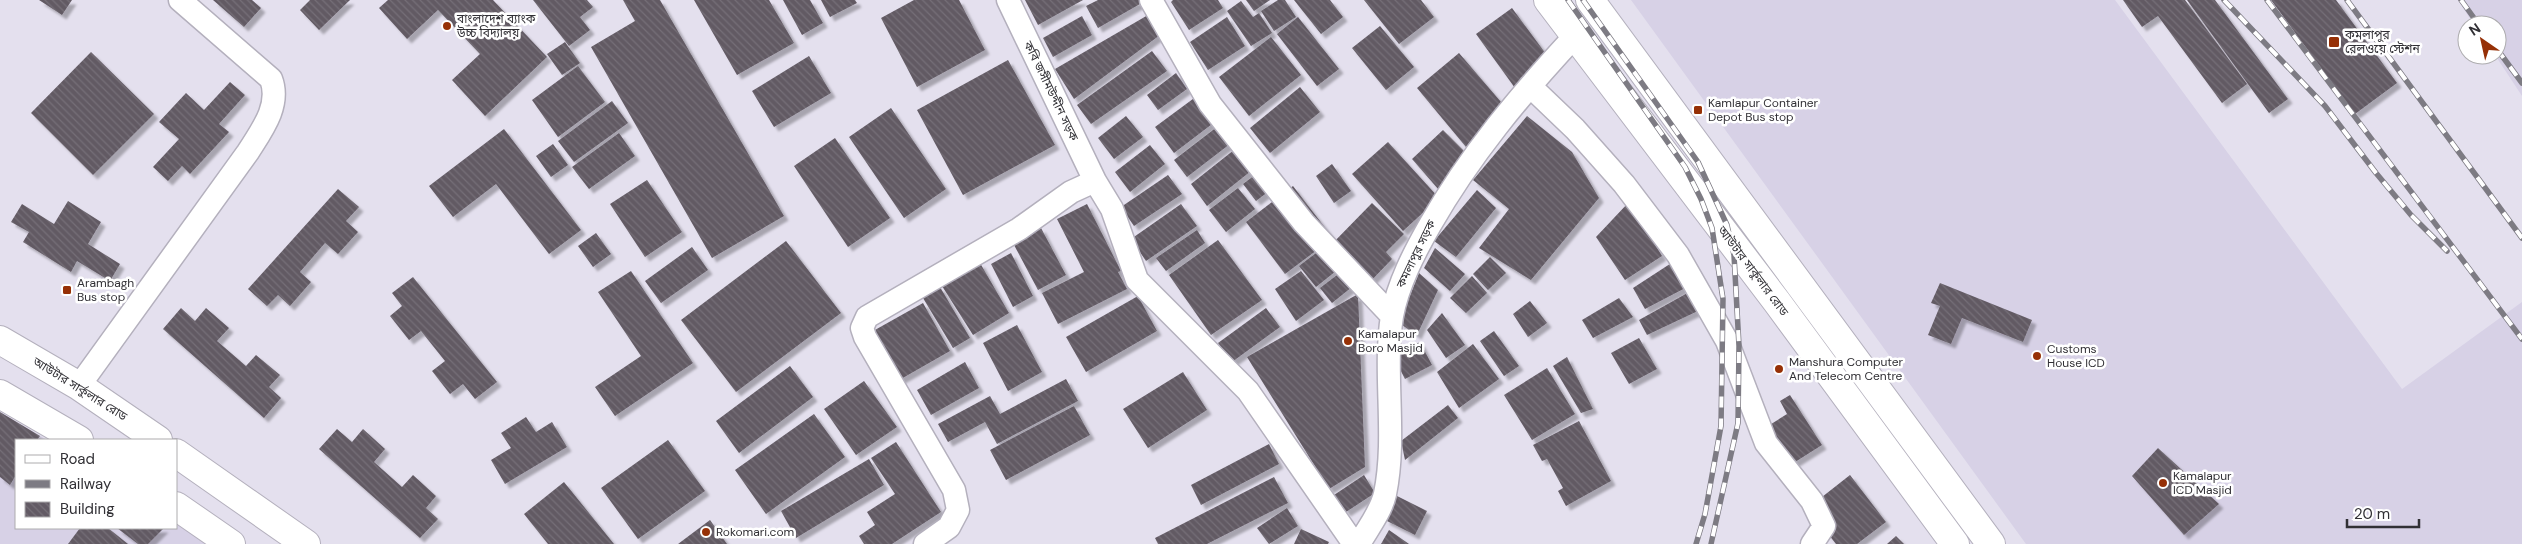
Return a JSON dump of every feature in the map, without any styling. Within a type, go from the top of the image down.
[{"type":"main road","name":"আউটার সার্কুলার রোড","points":[[1548,0],[1956,544]]},
{"type":"main road","points":[[1590,0],[1991,544]]},
{"type":"main road","name":"আউটার সার্কুলার রোড","points":[[0,340],[79,386],[157,439]]},
{"type":"main road","points":[[0,394],[77,439]]},
{"type":"main road","points":[[178,454],[306,544]]},
{"type":"main road","points":[[178,507],[231,544]]},
{"type":"street","points":[[79,386],[248,152],[267,122],[276,92],[271,79],[180,0]]},
{"type":"street","name":"কবি জসীমউদ্দীন সড়ক","points":[[1008,0],[1095,182],[1112,209],[1137,280],[1248,390],[1354,544]]},
{"type":"street","points":[[1152,0],[1210,104],[1304,223],[1392,316]]},
{"type":"street","name":"কমলাপুর সড়ক","points":[[1359,544],[1379,511],[1385,494],[1389,446],[1390,333],[1397,294],[1420,242],[1450,190],[1496,125],[1575,36]]},
{"type":"street","points":[[1530,86],[1575,129],[1624,184],[1678,255],[1727,341],[1766,443],[1812,501],[1824,526],[1812,544]]},
{"type":"street","points":[[925,544],[949,527],[958,510],[954,490],[865,337],[862,328],[867,317],[1019,229],[1071,192],[1095,182]]},
{"type":"shaded area","points":[[1631,0],[2115,0],[2402,389],[2522,302],[2522,544],[2026,544]]},
{"type":"shaded area","points":[[2458,0],[2522,0],[2522,96],[2502,65],[2507,65],[2507,15],[2468,15]]},
{"type":"shaded area","points":[[0,412],[45,439],[15,439],[15,529],[178,529],[178,525],[207,544],[0,544]]},
{"type":"building","points":[[39,0],[72,0],[62,15]]},
{"type":"building","points":[[213,0],[252,0],[261,8],[244,27]]},
{"type":"building","points":[[310,0],[350,0],[319,30],[300,10]]},
{"type":"building","points":[[388,0],[493,0],[547,57],[485,116],[452,80],[480,54],[438,10],[407,39],[379,8]]},
{"type":"building","points":[[533,0],[587,0],[593,7],[580,17],[590,30],[569,46]]},
{"type":"building","points":[[623,0],[660,0],[784,216],[712,258],[591,47],[635,21]]},
{"type":"building","points":[[694,0],[769,0],[794,43],[737,75]]},
{"type":"building","points":[[783,0],[810,0],[823,23],[802,35]]},
{"type":"building","points":[[821,0],[855,0],[857,3],[830,17]]},
{"type":"building","points":[[914,0],[959,0],[985,50],[917,87],[881,18]]},
{"type":"building","points":[[1025,0],[1083,0],[1038,25]]},
{"type":"building","points":[[1098,0],[1147,0],[1098,28],[1086,6]]},
{"type":"building","points":[[1173,0],[1218,0],[1223,8],[1189,30],[1171,2]]},
{"type":"building","points":[[1246,0],[1270,0],[1254,11]]},
{"type":"building","points":[[1278,0],[1285,0],[1296,17],[1274,31],[1261,11]]},
{"type":"building","points":[[1294,0],[1330,0],[1343,17],[1321,34]]},
{"type":"building","points":[[1364,0],[1421,0],[1434,17],[1399,44]]},
{"type":"building","points":[[2123,0],[2185,0],[2247,84],[2222,103],[2158,16],[2142,27]]},
{"type":"building","points":[[2187,0],[2215,0],[2288,99],[2269,113]]},
{"type":"building","name":"কমলাপুর রেলওয়ে স্টেশন","points":[[2271,0],[2336,0],[2397,83],[2355,114]]},
{"type":"building","points":[[1241,1],[1253,17],[1259,13],[1272,33],[1251,46],[1227,11]]},
{"type":"building","points":[[1512,8],[1546,54],[1515,88],[1476,34]]},
{"type":"building","points":[[1148,15],[1164,32],[1074,99],[1055,69]]},
{"type":"building","points":[[1082,16],[1092,35],[1053,57],[1043,38]]},
{"type":"building","points":[[1227,17],[1245,46],[1208,70],[1190,42]]},
{"type":"building","points":[[1298,17],[1339,69],[1317,86],[1277,34]]},
{"type":"building","points":[[1380,26],[1414,67],[1386,90],[1352,48]]},
{"type":"building","points":[[1271,37],[1301,75],[1249,116],[1219,77]]},
{"type":"building","points":[[565,42],[580,63],[562,75],[547,54]]},
{"type":"building","points":[[1152,51],[1167,71],[1091,124],[1077,105]]},
{"type":"building","points":[[91,52],[154,114],[93,175],[31,113]]},
{"type":"building","points":[[1459,53],[1501,102],[1466,147],[1417,88]]},
{"type":"building","points":[[809,56],[831,93],[774,127],[752,91]]},
{"type":"building","points":[[1008,60],[1055,145],[963,195],[917,110]]},
{"type":"building","points":[[578,66],[605,102],[558,137],[532,100]]},
{"type":"building","points":[[1176,73],[1187,89],[1158,110],[1147,95]]},
{"type":"building","points":[[230,82],[245,95],[219,124],[229,132],[190,174],[182,166],[168,181],[153,167],[179,139],[159,122],[186,93],[204,110]]},
{"type":"building","points":[[1300,87],[1320,112],[1270,153],[1250,128]]},
{"type":"building","points":[[1201,93],[1220,118],[1174,153],[1155,127]]},
{"type":"building","points":[[612,101],[628,123],[574,162],[558,141]]},
{"type":"building","points":[[891,108],[946,189],[904,218],[849,137]]},
{"type":"building","points":[[1126,116],[1143,137],[1114,159],[1098,138]]},
{"type":"building","points":[[1527,116],[1572,152],[1599,198],[1531,280],[1479,248],[1509,209],[1473,180]]},
{"type":"building","points":[[1226,120],[1239,137],[1187,177],[1174,160]]},
{"type":"building","points":[[504,129],[581,230],[549,254],[496,184],[453,217],[429,186]]},
{"type":"building","points":[[1443,130],[1464,151],[1439,190],[1412,159]]},
{"type":"building","points":[[619,133],[635,156],[589,189],[572,167]]},
{"type":"building","points":[[835,138],[890,218],[848,247],[794,166]]},
{"type":"building","points":[[1244,142],[1261,163],[1207,206],[1191,184]]},
{"type":"building","points":[[1388,142],[1439,198],[1403,231],[1352,174]]},
{"type":"building","points":[[553,144],[568,165],[551,177],[536,156]]},
{"type":"building","points":[[1150,145],[1165,164],[1130,192],[1115,172]]},
{"type":"building","points":[[1332,164],[1351,191],[1334,203],[1316,176]]},
{"type":"building","points":[[1264,168],[1278,184],[1256,201],[1243,184]]},
{"type":"building","points":[[1168,175],[1182,194],[1134,226],[1121,207]]},
{"type":"building","points":[[647,180],[682,232],[645,257],[610,204]]},
{"type":"building","points":[[1293,186],[1333,238],[1285,274],[1246,222]]},
{"type":"building","points":[[1238,188],[1255,209],[1226,232],[1209,210]]},
{"type":"building","points":[[338,189],[359,207],[346,221],[358,232],[338,254],[325,243],[300,272],[311,282],[290,306],[278,295],[267,306],[248,289]]},
{"type":"building","points":[[1477,190],[1496,208],[1456,257],[1434,241]]},
{"type":"building","points":[[68,201],[101,222],[88,244],[120,264],[110,281],[77,261],[71,272],[23,242],[29,232],[11,222],[22,204],[54,224]]},
{"type":"building","points":[[1629,202],[1662,256],[1625,280],[1596,237]]},
{"type":"building","points":[[1372,203],[1404,234],[1386,252],[1392,259],[1369,283],[1330,246]]},
{"type":"building","points":[[1087,204],[1121,271],[1118,272],[1127,289],[1058,324],[1042,293],[1084,272],[1057,219]]},
{"type":"building","points":[[1181,204],[1197,226],[1146,261],[1131,239]]},
{"type":"building","points":[[1041,228],[1066,275],[1038,290],[1013,243]]},
{"type":"building","points":[[1197,230],[1205,243],[1166,271],[1156,258]]},
{"type":"building","points":[[596,233],[611,254],[593,267],[578,246]]},
{"type":"building","points":[[1218,240],[1262,300],[1211,335],[1169,275]]},
{"type":"building","points":[[786,241],[841,313],[736,392],[681,320]]},
{"type":"building","points":[[692,247],[708,270],[661,303],[645,281]]},
{"type":"building","points":[[1324,247],[1341,267],[1316,287],[1299,266]]},
{"type":"building","points":[[1435,248],[1465,274],[1450,291],[1424,268]]},
{"type":"building","points":[[1011,253],[1033,296],[1013,307],[991,264]]},
{"type":"building","points":[[1490,257],[1506,273],[1488,290],[1473,274]]},
{"type":"building","points":[[1676,260],[1691,285],[1645,309],[1633,288]]},
{"type":"building","points":[[980,263],[1009,313],[973,335],[942,286]]},
{"type":"building","points":[[631,271],[693,363],[615,416],[595,387],[641,356],[598,292]]},
{"type":"building","points":[[1301,271],[1324,300],[1296,321],[1275,289]]},
{"type":"building","points":[[1341,272],[1352,287],[1332,303],[1320,288]]},
{"type":"building","points":[[1419,273],[1438,290],[1417,335],[1399,323]]},
{"type":"building","points":[[1472,276],[1487,293],[1466,313],[1450,298]]},
{"type":"building","points":[[413,277],[497,382],[475,399],[463,384],[450,394],[432,371],[445,361],[421,331],[409,340],[390,316],[402,306],[392,293]]},
{"type":"building","points":[[1940,283],[2032,320],[2023,342],[1962,318],[1951,344],[1928,335],[1940,306],[1931,303]]},
{"type":"building","points":[[940,287],[970,338],[953,348],[923,298]]},
{"type":"building","points":[[1691,291],[1700,310],[1647,335],[1639,320]]},
{"type":"building","points":[[1358,294],[1365,467],[1329,489],[1247,357]]},
{"type":"building","points":[[1138,296],[1157,331],[1086,372],[1066,337]]},
{"type":"building","points":[[1619,298],[1633,317],[1593,338],[1582,320]]},
{"type":"building","points":[[1530,301],[1547,323],[1528,337],[1513,314]]},
{"type":"building","points":[[923,303],[950,351],[894,383],[866,335]]},
{"type":"building","points":[[181,308],[195,321],[206,308],[229,328],[217,341],[246,366],[256,355],[280,375],[269,387],[281,398],[264,418],[163,329]]},
{"type":"building","points":[[1266,308],[1280,327],[1232,362],[1218,343]]},
{"type":"building","points":[[1442,313],[1465,345],[1446,358],[1427,330]]},
{"type":"building","points":[[1017,325],[1042,372],[1008,391],[983,343]]},
{"type":"building","points":[[1494,331],[1519,366],[1504,376],[1480,341]]},
{"type":"building","points":[[1639,338],[1657,369],[1629,384],[1611,353]]},
{"type":"building","points":[[1420,342],[1432,365],[1405,379],[1393,356]]},
{"type":"building","points":[[1473,344],[1499,379],[1459,408],[1437,372]]},
{"type":"building","points":[[1567,357],[1593,409],[1581,413],[1553,366]]},
{"type":"building","points":[[965,362],[979,388],[931,415],[917,390]]},
{"type":"building","points":[[790,366],[813,397],[739,453],[716,421]]},
{"type":"building","points":[[1547,368],[1575,414],[1532,440],[1504,395]]},
{"type":"building","points":[[1183,372],[1207,410],[1148,448],[1123,409]]},
{"type":"building","points":[[1066,379],[1078,401],[997,444],[985,422],[948,442],[938,424],[990,396],[1000,414]]},
{"type":"building","points":[[864,381],[897,427],[856,455],[824,409]]},
{"type":"building","points":[[1790,395],[1822,445],[1784,469],[1760,431],[1787,414],[1780,401]]},
{"type":"building","points":[[1448,405],[1458,418],[1405,460],[1401,441]]},
{"type":"building","points":[[1074,406],[1090,435],[1006,480],[990,450]]},
{"type":"building","points":[[0,412],[40,436],[38,439],[15,439],[15,477],[10,485],[0,477]]},
{"type":"building","points":[[814,414],[845,457],[766,514],[735,470]]},
{"type":"building","points":[[526,417],[536,432],[552,422],[567,447],[505,484],[491,460],[511,448],[501,433]]},
{"type":"building","points":[[1579,421],[1611,481],[1566,506],[1558,491],[1563,488],[1547,459],[1542,461],[1533,445]]},
{"type":"building","points":[[337,429],[352,442],[363,429],[385,449],[374,462],[402,487],[413,475],[436,496],[426,508],[438,519],[420,538],[319,449]]},
{"type":"building","points":[[668,440],[705,491],[638,539],[601,488]]},
{"type":"building","points":[[896,442],[941,512],[892,544],[864,544],[859,536],[875,525],[867,512],[895,494],[871,458]]},
{"type":"building","points":[[1269,444],[1279,464],[1201,505],[1191,485]]},
{"type":"building","points":[[2158,448],[2219,504],[2184,535],[2132,476]]},
{"type":"building","points":[[869,459],[884,485],[796,538],[781,511]]},
{"type":"building","points":[[1364,475],[1375,493],[1346,512],[1334,495]]},
{"type":"building","points":[[1850,475],[1886,522],[1857,544],[1836,544],[1808,508]]},
{"type":"building","points":[[1274,477],[1288,503],[1207,544],[1158,544],[1155,538]]},
{"type":"building","points":[[564,482],[614,544],[548,544],[524,514]]},
{"type":"building","points":[[1397,496],[1427,511],[1415,535],[1385,520]]},
{"type":"building","points":[[1287,508],[1298,526],[1269,544],[1257,528]]},
{"type":"building","name":"Rokomari.com","points":[[710,520],[727,544],[678,544]]},
{"type":"building","points":[[79,529],[109,529],[128,544],[68,544]]},
{"type":"building","points":[[118,529],[163,529],[148,544],[138,544]]},
{"type":"building","points":[[1301,529],[1329,542],[1328,544],[1294,544]]},
{"type":"building","points":[[1389,530],[1409,544],[1381,544]]},
{"type":"building","points":[[1896,536],[1904,544],[1887,544]]},
{"type":"railway","points":[[1568,0],[1685,167],[1701,199],[1712,228],[1723,299],[1721,426],[1705,514],[1696,544]]},
{"type":"railway","points":[[1583,0],[1698,162],[1727,225],[1734,255],[1739,346],[1738,423],[1711,544]]},
{"type":"railway","points":[[2224,0],[2325,106],[2411,215],[2447,251]]},
{"type":"railway","points":[[2267,0],[2522,339]]},
{"type":"railway","points":[[2347,0],[2522,238]]},
{"type":"railway","points":[[2461,0],[2472,15]]},
{"type":"railway","points":[[2507,63],[2522,83]]},
{"type":"place","name":"বাংলাদেশ ব্যাংক উচ্চ বিদ্যালয়","points":[[447,26]]},
{"type":"place","name":"কমলাপুর রেলওয়ে স্টেশন","points":[[2334,42]]},
{"type":"place","name":"Kamlapur Container Depot Bus stop","points":[[1698,110]]},
{"type":"place","name":"Arambagh Bus stop","points":[[67,290]]},
{"type":"place","name":"Kamalapur Boro Masjid","points":[[1348,341]]},
{"type":"place","name":"Customs House ICD","points":[[2037,356]]},
{"type":"place","name":"Manshura Computer And Telecom Centre","points":[[1779,369]]},
{"type":"place","name":"Kamalapur ICD Masjid","points":[[2163,483]]},
{"type":"place","name":"Rokomari.com","points":[[706,532]]}]
